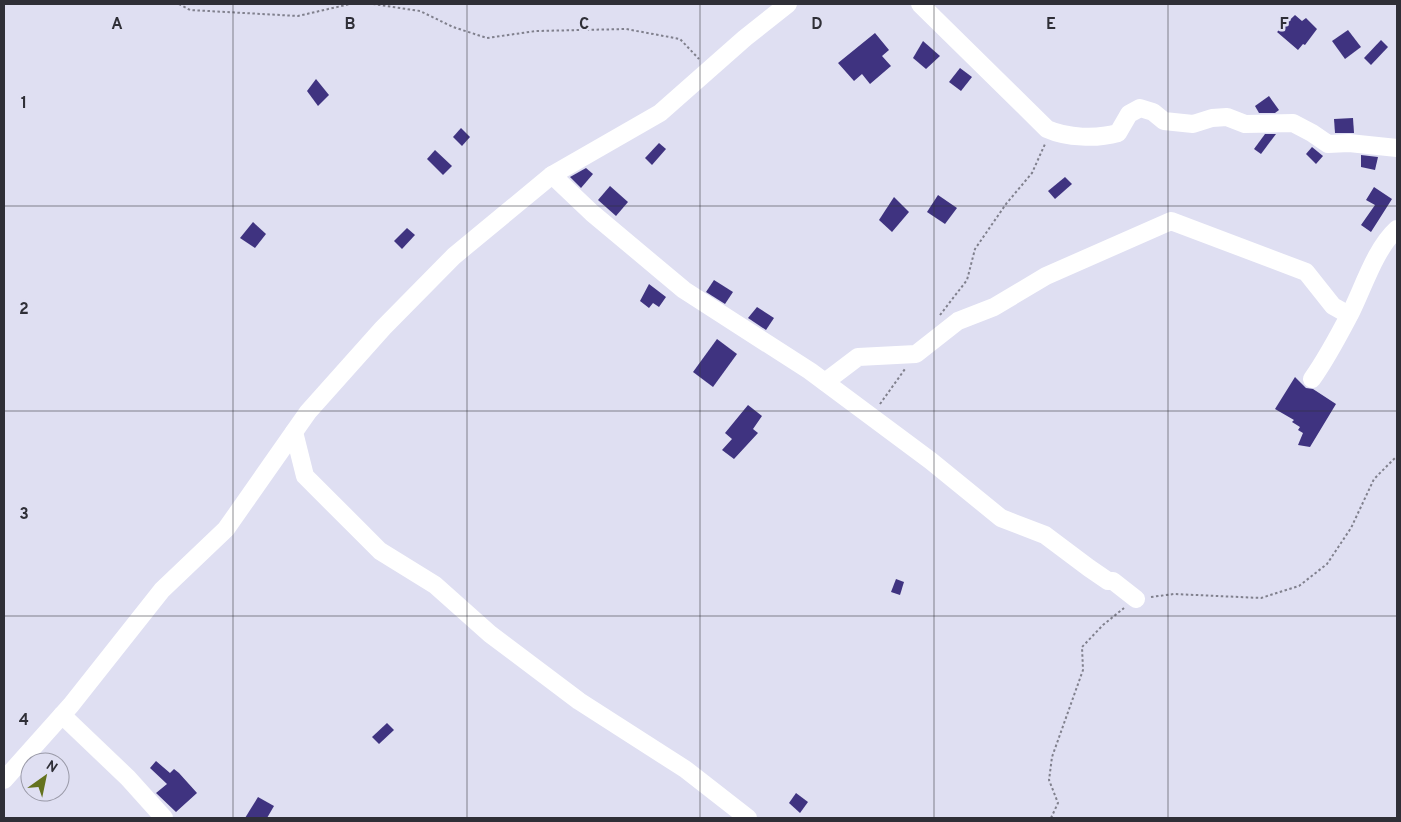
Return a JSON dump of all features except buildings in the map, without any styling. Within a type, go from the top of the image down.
[{"type":"street","points":[[4,780],[62,715],[162,590],[226,529],[308,412],[383,328],[454,256],[552,175],[660,113],[745,38],[788,4]]},
{"type":"street","points":[[920,4],[1047,128],[1057,133],[1104,136],[1118,133],[1129,114],[1140,108],[1153,112],[1164,121],[1193,124],[1212,118],[1227,117],[1245,124],[1293,123],[1328,144],[1349,143],[1397,148]]},
{"type":"street","points":[[552,175],[592,213],[684,290],[825,382],[1001,518],[1046,535],[1089,568],[1108,581],[1113,581],[1136,599]]},
{"type":"street","points":[[825,382],[858,358],[916,354],[958,321],[994,307],[1046,276],[1171,221],[1306,272],[1333,306],[1349,315]]},
{"type":"street","points":[[1312,379],[1349,315],[1363,282],[1390,236],[1397,228]]},
{"type":"street","points":[[294,432],[304,476],[380,551],[436,585],[490,634],[579,701],[685,769],[748,818]]},
{"type":"street","points":[[62,715],[128,778],[164,818]]},
{"type":"path","points":[[179,4],[190,10],[298,16],[350,4]]},
{"type":"path","points":[[373,4],[420,11],[453,27],[487,38],[536,31],[626,29],[680,39],[709,70]]},
{"type":"path","points":[[939,317],[967,280],[975,249],[1006,204],[1032,173],[1045,146],[1047,128]]},
{"type":"path","points":[[870,415],[916,354]]},
{"type":"path","points":[[1051,818],[1058,803],[1049,780],[1052,757],[1082,670],[1082,647],[1103,625],[1136,599],[1174,594],[1261,598],[1299,586],[1327,564],[1351,528],[1374,479],[1397,456]]}]
